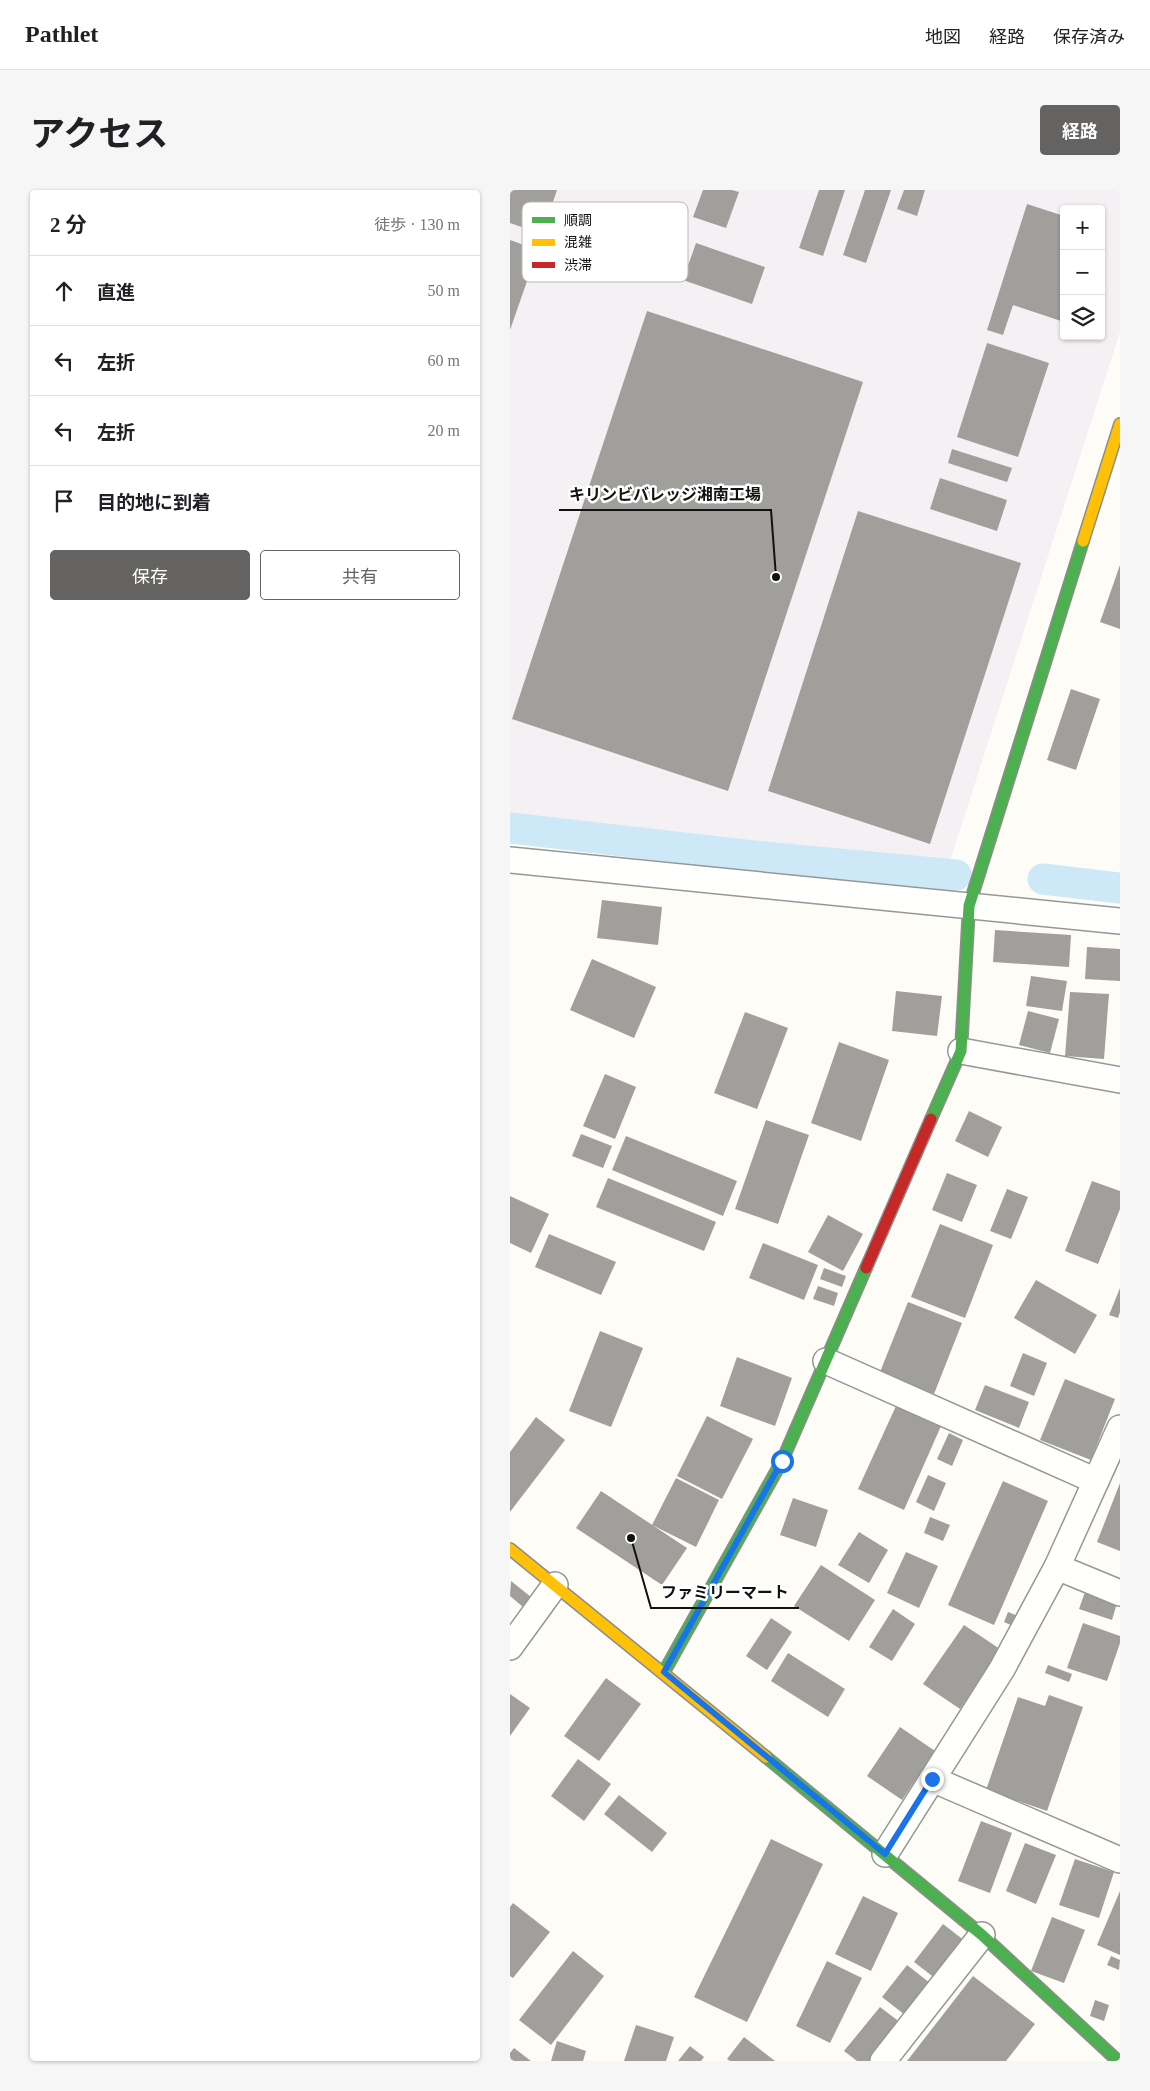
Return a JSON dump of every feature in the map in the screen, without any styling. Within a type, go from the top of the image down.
[{"type":"street","points":[[664,1672],[782,1461],[961,1052],[970,906],[1120,424]]},
{"type":"street","points":[[510,860],[1120,921]]},
{"type":"street","points":[[961,1052],[1120,1080]]},
{"type":"street","points":[[826,1361],[1096,1481]]},
{"type":"street","points":[[885,1854],[1002,1669],[1057,1566],[1120,1428]]},
{"type":"street","points":[[510,1550],[664,1672],[982,1935],[1118,2061]]},
{"type":"street","points":[[1057,1566],[1120,1593]]},
{"type":"street","points":[[510,1647],[555,1585]]},
{"type":"street","points":[[932,1779],[1120,1860]]},
{"type":"street","points":[[883,2061],[982,1935]]},
{"type":"shaded area","points":[[510,190],[1120,190],[1120,332],[950,861],[510,818]]},
{"type":"building","points":[[510,190],[557,190],[553,202],[522,202],[522,227],[510,223]]},
{"type":"building","points":[[703,190],[732,190],[739,192],[726,228],[693,217]]},
{"type":"building","points":[[819,190],[845,190],[823,256],[799,248]]},
{"type":"building","points":[[865,190],[891,190],[866,263],[843,255]]},
{"type":"building","points":[[904,190],[925,190],[917,216],[897,209]]},
{"type":"building","points":[[1027,204],[1060,215],[1060,321],[1013,305],[1003,335],[987,330]]},
{"type":"building","points":[[510,240],[522,244],[522,282],[527,282],[510,330]]},
{"type":"building","points":[[696,243],[765,267],[752,304],[688,282],[688,266]]},
{"type":"building","points":[[647,311],[863,382],[728,791],[512,719]]},
{"type":"building","points":[[987,343],[1049,363],[1018,457],[957,437]]},
{"type":"building","points":[[952,449],[1012,468],[1007,482],[948,463]]},
{"type":"building","points":[[940,478],[1007,500],[997,531],[930,509]]},
{"type":"building","points":[[858,511],[1021,563],[930,844],[768,791]]},
{"type":"building","points":[[1120,565],[1120,629],[1100,622]]},
{"type":"building","points":[[1071,689],[1100,699],[1076,770],[1047,760]]},
{"type":"building","points":[[602,900],[662,907],[658,945],[597,938]]},
{"type":"building","points":[[995,930],[1071,935],[1069,967],[993,962]]},
{"type":"building","points":[[1087,947],[1120,949],[1120,981],[1085,979]]},
{"type":"building","points":[[592,959],[656,987],[634,1038],[570,1010]]},
{"type":"building","points":[[1031,976],[1067,981],[1062,1011],[1026,1006]]},
{"type":"building","points":[[896,991],[942,996],[937,1036],[892,1031]]},
{"type":"building","points":[[1070,992],[1109,994],[1104,1059],[1065,1056]]},
{"type":"building","points":[[1028,1011],[1059,1019],[1050,1053],[1019,1045]]},
{"type":"building","points":[[745,1012],[788,1028],[757,1109],[714,1093]]},
{"type":"building","points":[[839,1042],[889,1060],[861,1141],[811,1123]]},
{"type":"building","points":[[605,1074],[636,1087],[615,1139],[583,1126]]},
{"type":"building","points":[[969,1111],[1002,1127],[988,1157],[955,1141]]},
{"type":"building","points":[[766,1120],[809,1135],[778,1224],[735,1209]]},
{"type":"building","points":[[581,1134],[612,1146],[603,1168],[572,1156]]},
{"type":"building","points":[[626,1136],[737,1181],[723,1216],[612,1170]]},
{"type":"building","points":[[947,1173],[977,1185],[962,1222],[932,1210]]},
{"type":"building","points":[[608,1178],[716,1222],[704,1251],[596,1207]]},
{"type":"building","points":[[1092,1181],[1120,1191],[1120,1209],[1098,1264],[1065,1251]]},
{"type":"building","points":[[1007,1189],[1028,1197],[1011,1239],[990,1231]]},
{"type":"building","points":[[510,1196],[549,1214],[531,1253],[510,1243]]},
{"type":"building","points":[[828,1215],[863,1234],[843,1271],[808,1252]]},
{"type":"building","points":[[940,1224],[993,1245],[965,1318],[911,1297]]},
{"type":"building","points":[[549,1234],[616,1262],[601,1295],[535,1267]]},
{"type":"building","points":[[763,1243],[818,1265],[804,1300],[749,1278]]},
{"type":"building","points":[[824,1268],[846,1276],[842,1287],[820,1279]]},
{"type":"building","points":[[1036,1280],[1097,1315],[1075,1354],[1014,1318]]},
{"type":"building","points":[[818,1286],[838,1293],[834,1306],[813,1299]]},
{"type":"building","points":[[1120,1288],[1120,1312],[1118,1318],[1109,1315]]},
{"type":"building","points":[[908,1302],[962,1323],[934,1394],[880,1372]]},
{"type":"building","points":[[600,1331],[643,1348],[611,1427],[569,1411]]},
{"type":"building","points":[[1023,1353],[1047,1363],[1034,1396],[1010,1386]]},
{"type":"building","points":[[737,1357],[792,1378],[775,1426],[720,1406]]},
{"type":"building","points":[[1065,1379],[1115,1399],[1091,1460],[1040,1440]]},
{"type":"building","points":[[985,1385],[1029,1402],[1019,1428],[975,1410]]},
{"type":"building","points":[[896,1406],[941,1426],[904,1510],[858,1489]]},
{"type":"building","points":[[707,1416],[753,1439],[722,1499],[677,1476]]},
{"type":"building","points":[[536,1417],[565,1440],[510,1512],[510,1452]]},
{"type":"building","points":[[949,1433],[963,1440],[952,1466],[937,1459]]},
{"type":"building","points":[[928,1475],[946,1483],[934,1511],[916,1502]]},
{"type":"building","points":[[676,1478],[719,1500],[696,1547],[652,1525]]},
{"type":"building","points":[[1003,1481],[1048,1501],[994,1625],[948,1605]]},
{"type":"building","points":[[1120,1483],[1120,1551],[1097,1542]]},
{"type":"building","points":[[601,1491],[687,1548],[662,1585],[576,1528]]},
{"type":"building","points":[[793,1498],[828,1510],[816,1547],[780,1535]]},
{"type":"building","points":[[930,1517],[950,1525],[943,1541],[924,1533]]},
{"type":"building","points":[[859,1532],[888,1550],[869,1583],[838,1565]]},
{"type":"building","points":[[906,1552],[938,1566],[919,1608],[887,1593]]},
{"type":"building","points":[[821,1565],[875,1600],[849,1641],[794,1606]]},
{"type":"building","points":[[511,1581],[531,1597],[523,1607],[510,1596]]},
{"type":"building","points":[[1085,1592],[1117,1603],[1112,1620],[1079,1609]]},
{"type":"building","points":[[893,1609],[915,1624],[892,1661],[869,1647]]},
{"type":"building","points":[[1008,1612],[1018,1616],[1013,1626],[1004,1622]]},
{"type":"building","points":[[771,1618],[792,1632],[767,1670],[746,1656]]},
{"type":"building","points":[[1083,1623],[1120,1636],[1120,1643],[1107,1681],[1067,1668]]},
{"type":"building","points":[[964,1625],[1000,1649],[960,1709],[923,1684]]},
{"type":"building","points":[[788,1653],[845,1689],[828,1717],[771,1681]]},
{"type":"building","points":[[1048,1665],[1072,1674],[1069,1682],[1045,1673]]},
{"type":"building","points":[[606,1678],[641,1704],[599,1761],[564,1736]]},
{"type":"building","points":[[510,1694],[530,1708],[510,1736]]},
{"type":"building","points":[[1049,1695],[1083,1707],[1047,1811],[986,1790],[1018,1697],[1045,1706]]},
{"type":"building","points":[[900,1727],[935,1751],[902,1800],[867,1776]]},
{"type":"building","points":[[578,1759],[611,1784],[584,1821],[551,1796]]},
{"type":"building","points":[[619,1795],[667,1833],[652,1852],[604,1814]]},
{"type":"building","points":[[981,1821],[1012,1833],[990,1893],[958,1881]]},
{"type":"building","points":[[771,1839],[823,1864],[747,2022],[694,1997]]},
{"type":"building","points":[[1025,1843],[1056,1855],[1036,1904],[1006,1891]]},
{"type":"building","points":[[1075,1859],[1114,1872],[1099,1918],[1059,1905]]},
{"type":"building","points":[[1120,1891],[1120,1955],[1097,1945]]},
{"type":"building","points":[[863,1896],[898,1913],[871,1971],[835,1954]]},
{"type":"building","points":[[513,1903],[550,1932],[513,1978],[510,1976],[510,1907]]},
{"type":"building","points":[[1052,1917],[1085,1930],[1064,1983],[1031,1971]]},
{"type":"building","points":[[943,1924],[965,1941],[936,1979],[914,1962]]},
{"type":"building","points":[[573,1951],[604,1976],[551,2045],[519,2020]]},
{"type":"building","points":[[1111,1956],[1120,1960],[1119,1970],[1107,1965]]},
{"type":"building","points":[[827,1961],[862,1978],[830,2043],[796,2026]]},
{"type":"building","points":[[907,1965],[930,1983],[905,2015],[882,1997]]},
{"type":"building","points":[[973,1976],[1035,2024],[1006,2061],[907,2061]]},
{"type":"building","points":[[1095,2000],[1109,2005],[1104,2021],[1090,2016]]},
{"type":"building","points":[[880,2007],[901,2023],[872,2061],[857,2061],[844,2051]]},
{"type":"building","points":[[636,2025],[674,2037],[666,2061],[624,2061]]},
{"type":"building","points":[[744,2037],[775,2061],[730,2061],[727,2059]]},
{"type":"building","points":[[557,2041],[586,2051],[583,2061],[551,2061]]},
{"type":"building","points":[[690,2046],[704,2057],[701,2061],[678,2061]]},
{"type":"building","points":[[514,2048],[531,2061],[510,2061],[510,2053]]},
{"type":"waterway","points":[[510,828],[753,856],[956,875]]},
{"type":"waterway","points":[[1043,879],[1120,888]]},
{"type":"traffic: fast","points":[[931,1119],[961,1051],[969,906],[1083,541]]},
{"type":"traffic: fast","points":[[664,1672],[782,1461],[866,1268]]},
{"type":"traffic: fast","points":[[766,1757],[982,1935],[1118,2061]]},
{"type":"traffic: slow","points":[[1083,541],[1120,424]]},
{"type":"traffic: slow","points":[[510,1549],[766,1757]]},
{"type":"traffic: jam","points":[[866,1268],[931,1119]]},
{"type":"place","name":"キリンビバレッジ湘南工場","points":[[776,577]]},
{"type":"place","name":"ファミリーマート","points":[[631,1538]]},
{"type":"route","points":[[782,1461],[664,1672],[885,1854],[932,1779]]}]
